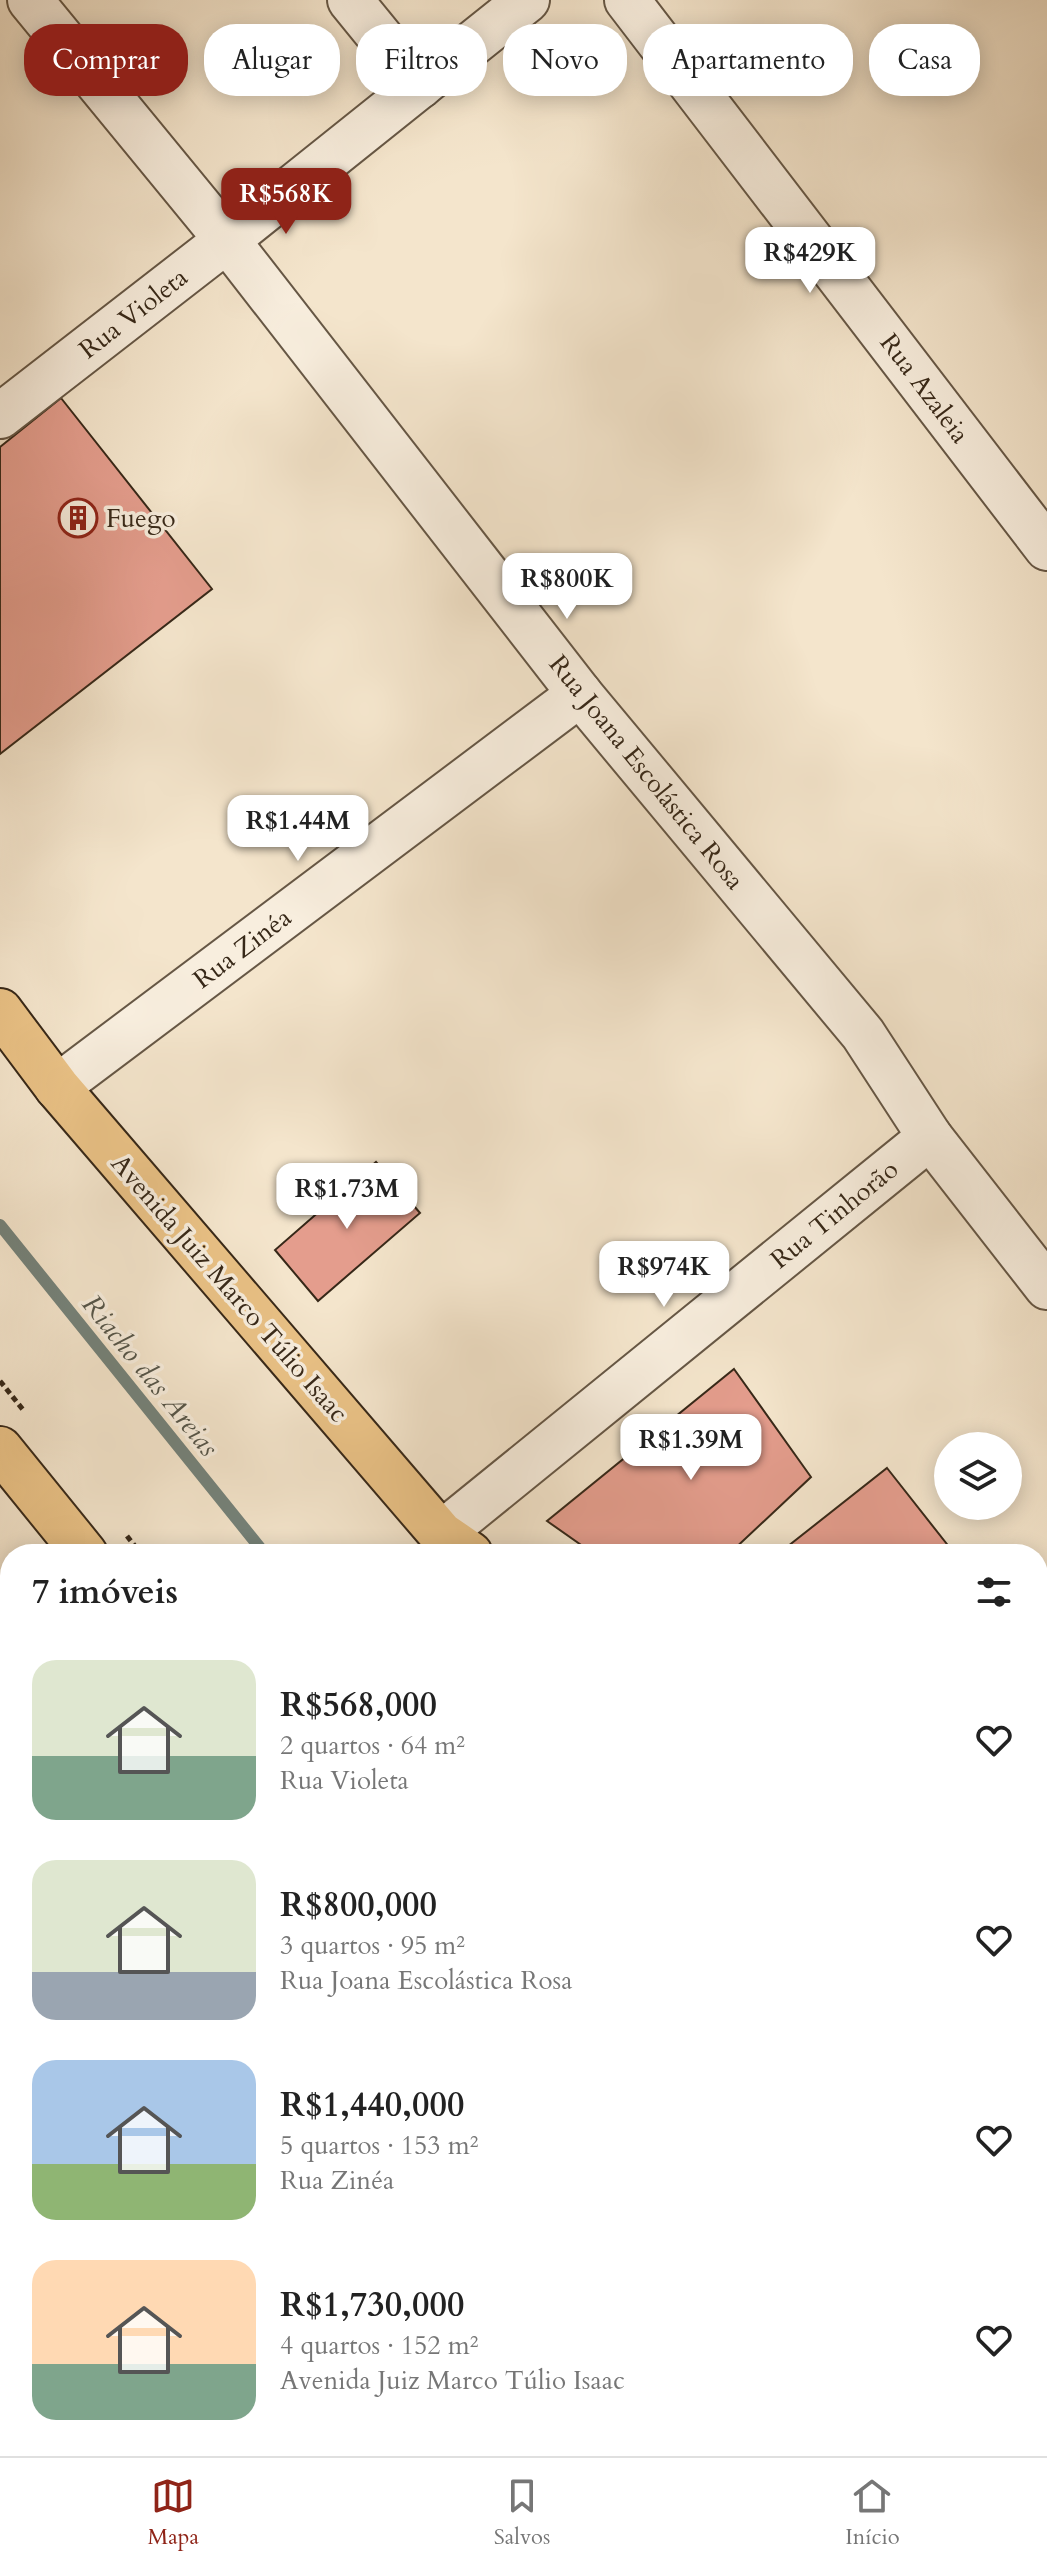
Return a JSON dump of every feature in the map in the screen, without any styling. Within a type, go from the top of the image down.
[{"type":"main road","name":"Avenida Juiz Marco Túlio Isaac","points":[[0,1011],[57,1087],[456,1544]]},
{"type":"main road","points":[[0,1449],[77,1544]]},
{"type":"street","name":"Rua Joana Escolástica Rosa","points":[[30,0],[227,240],[580,694],[863,1034],[930,1137],[1047,1287]]},
{"type":"street","points":[[350,0],[370,24]]},
{"type":"street","name":"Rua Violeta","points":[[487,32],[527,0]]},
{"type":"street","name":"Rua Azaleia","points":[[627,0],[1047,548]]},
{"type":"street","name":"Rua Violeta","points":[[0,416],[407,96]]},
{"type":"street","name":"Rua Zinéa","points":[[57,1087],[580,694]]},
{"type":"street","name":"Rua Tinhorão","points":[[456,1544],[930,1137]]},
{"type":"building","name":"Fuego","points":[[61,398],[212,589],[0,754],[0,447]]},
{"type":"building","points":[[376,1162],[420,1213],[318,1301],[275,1250]]},
{"type":"building","points":[[734,1369],[811,1477],[740,1544],[580,1544],[547,1521]]},
{"type":"building","points":[[887,1468],[947,1544],[791,1544]]},
{"type":"waterway","name":"Riacho das Areias","points":[[0,1225],[257,1544]]},
{"type":"place","name":"Fuego","points":[[78,518]]}]
